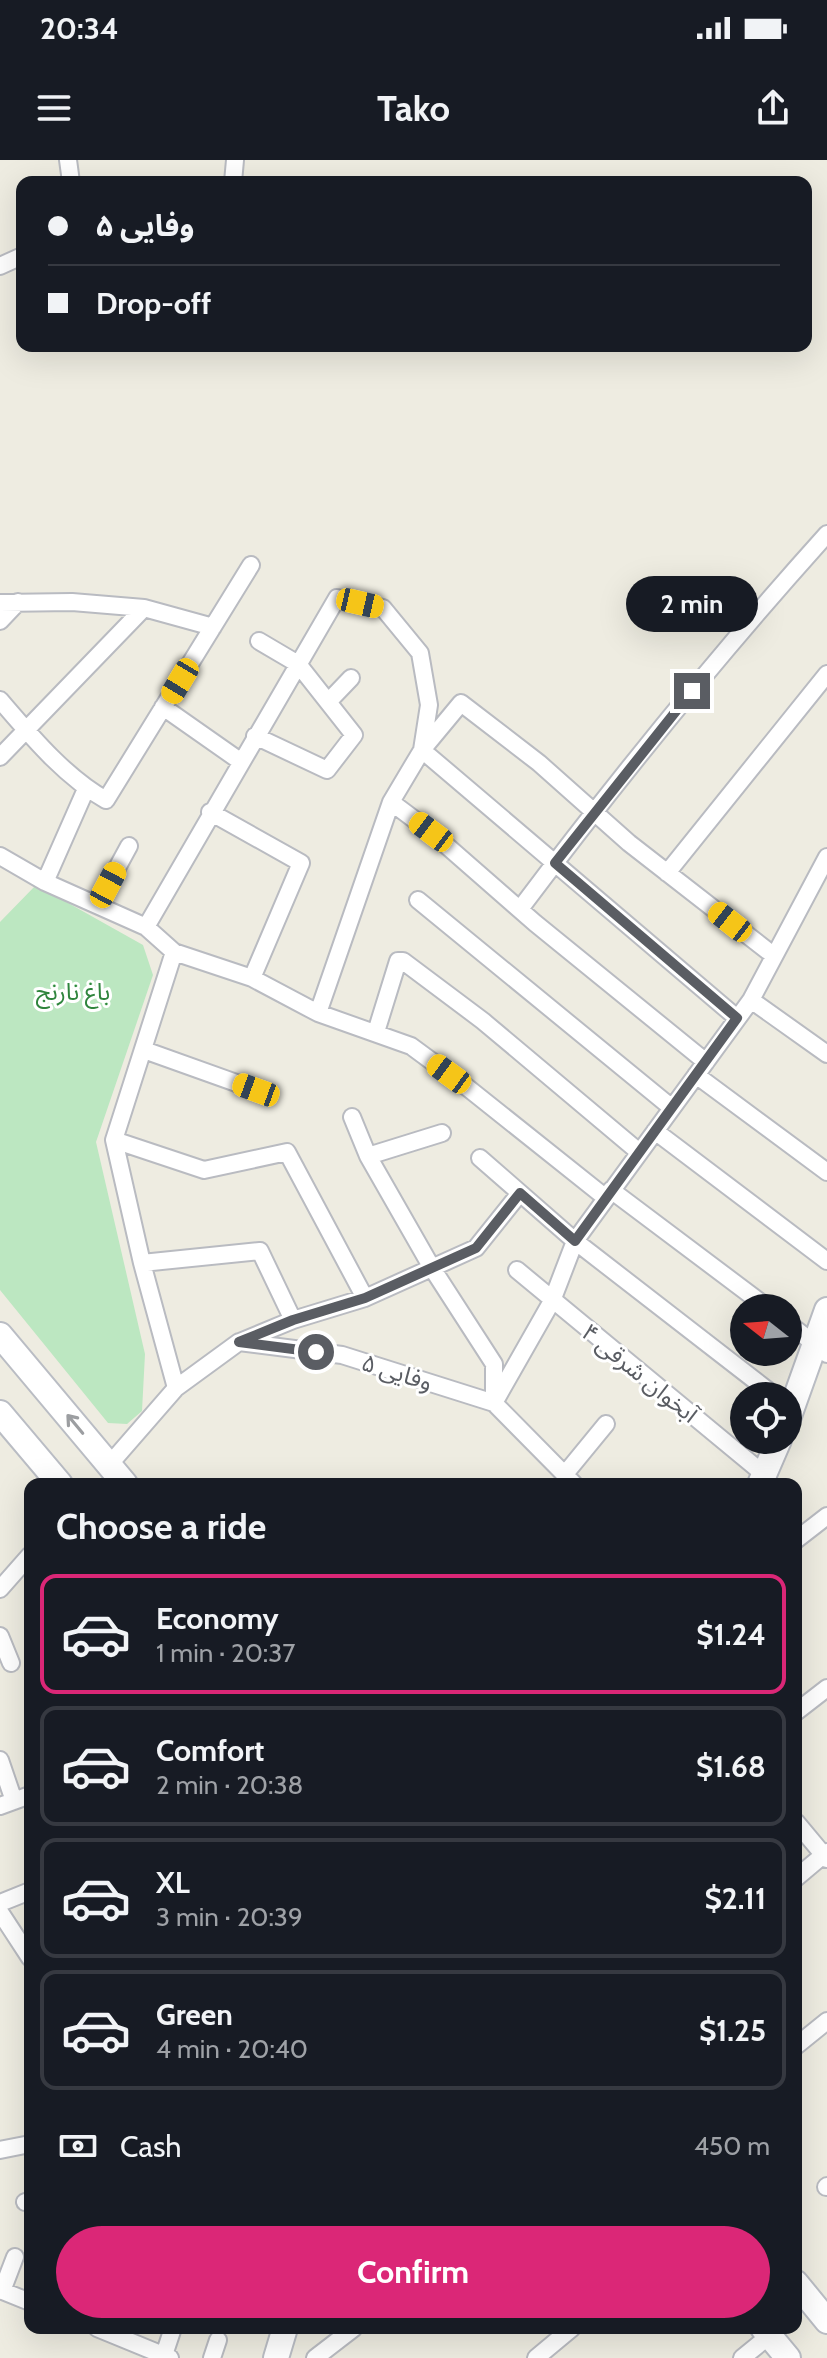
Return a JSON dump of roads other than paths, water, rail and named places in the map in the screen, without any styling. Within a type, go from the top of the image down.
[{"type":"main road","points":[[801,1382],[821,1349],[827,1310]]},
{"type":"main road","points":[[0,1335],[120,1478]]},
{"type":"main road","points":[[0,1413],[55,1478]]},
{"type":"main road","points":[[763,1478],[773,1454]]},
{"type":"main road","points":[[802,2290],[827,2321]]},
{"type":"main road","points":[[276,2358],[283,2334]]},
{"type":"main road","points":[[768,2334],[788,2358]]},
{"type":"street","points":[[520,909],[594,812],[751,619],[827,534]]},
{"type":"street","points":[[0,700],[86,789],[106,800],[251,565]]},
{"type":"street","points":[[146,927],[337,598],[383,608],[420,653],[429,705],[422,750]]},
{"type":"street","points":[[0,621],[18,602]]},
{"type":"street","points":[[0,603],[72,602],[144,608],[213,627]]},
{"type":"street","points":[[0,757],[144,608]]},
{"type":"street","points":[[255,736],[327,770],[354,735],[298,664],[259,641]]},
{"type":"street","points":[[667,873],[827,674]]},
{"type":"street","points":[[328,702],[351,678]]},
{"type":"street","points":[[318,1013],[391,802],[422,750],[461,703],[539,763],[667,873],[773,955]]},
{"type":"street","points":[[163,707],[240,761]]},
{"type":"street","points":[[422,750],[737,1018]]},
{"type":"street","points":[[45,882],[86,789]]},
{"type":"street","points":[[391,802],[431,832],[701,1068],[827,1172]]},
{"type":"street","points":[[210,812],[301,863],[252,978]]},
{"type":"street","points":[[97,905],[129,846]]},
{"type":"street","points":[[0,856],[45,882],[146,927],[174,952],[252,978],[318,1013],[411,1046],[748,1294]]},
{"type":"street","points":[[494,1403],[552,1301],[575,1241],[751,1000],[827,857]]},
{"type":"street","points":[[418,900],[672,1108]]},
{"type":"street","points":[[174,952],[114,1140],[142,1263],[176,1388]]},
{"type":"street","points":[[376,1032],[398,961],[403,961],[483,1021],[639,1152]]},
{"type":"street","points":[[751,1000],[827,1054]]},
{"type":"street","points":[[144,1050],[256,1090]]},
{"type":"street","points":[[352,1117],[368,1156],[432,1268],[494,1364],[494,1403],[569,1478]]},
{"type":"street","points":[[655,1131],[827,1261]]},
{"type":"street","points":[[368,1156],[442,1133]]},
{"type":"street","points":[[114,1140],[204,1170],[287,1152],[365,1298]]},
{"type":"street","points":[[480,1158],[575,1241],[753,1382]]},
{"type":"street","points":[[109,1465],[176,1388],[239,1342],[293,1320],[365,1298],[476,1248],[520,1193]]},
{"type":"street","points":[[142,1263],[260,1251],[293,1320]]},
{"type":"street","name":"آبخوان شرقی ۴","points":[[517,1270],[760,1478]]},
{"type":"street","points":[[802,1334],[821,1349]]},
{"type":"street","name":"وفایی ۵","points":[[239,1342],[342,1355],[494,1403]]},
{"type":"street","points":[[571,1478],[606,1424]]},
{"type":"street","points":[[802,1535],[827,1516]]},
{"type":"street","points":[[0,1589],[24,1562]]},
{"type":"street","points":[[0,1636],[11,1663]]},
{"type":"street","points":[[802,1707],[827,1688]]},
{"type":"street","points":[[0,1760],[15,1801]]},
{"type":"street","points":[[802,1829],[826,1855],[802,1873]]},
{"type":"street","points":[[0,1903],[24,1893]]},
{"type":"street","points":[[0,1912],[24,1949]]},
{"type":"street","points":[[802,2041],[827,2021]]},
{"type":"street","points":[[0,2150],[24,2145]]},
{"type":"street","points":[[15,2257],[1,2290],[24,2300]]},
{"type":"street","points":[[129,2334],[167,2357],[172,2334]]},
{"type":"street","points":[[315,2358],[346,2334]]},
{"type":"street","points":[[536,2358],[565,2334]]},
{"type":"street","points":[[742,2358],[764,2334]]},
{"type":"street","points":[[212,2358],[218,2340]]},
{"type":"park label","name":"باغ نارنج","points":[[73,991]]}]
